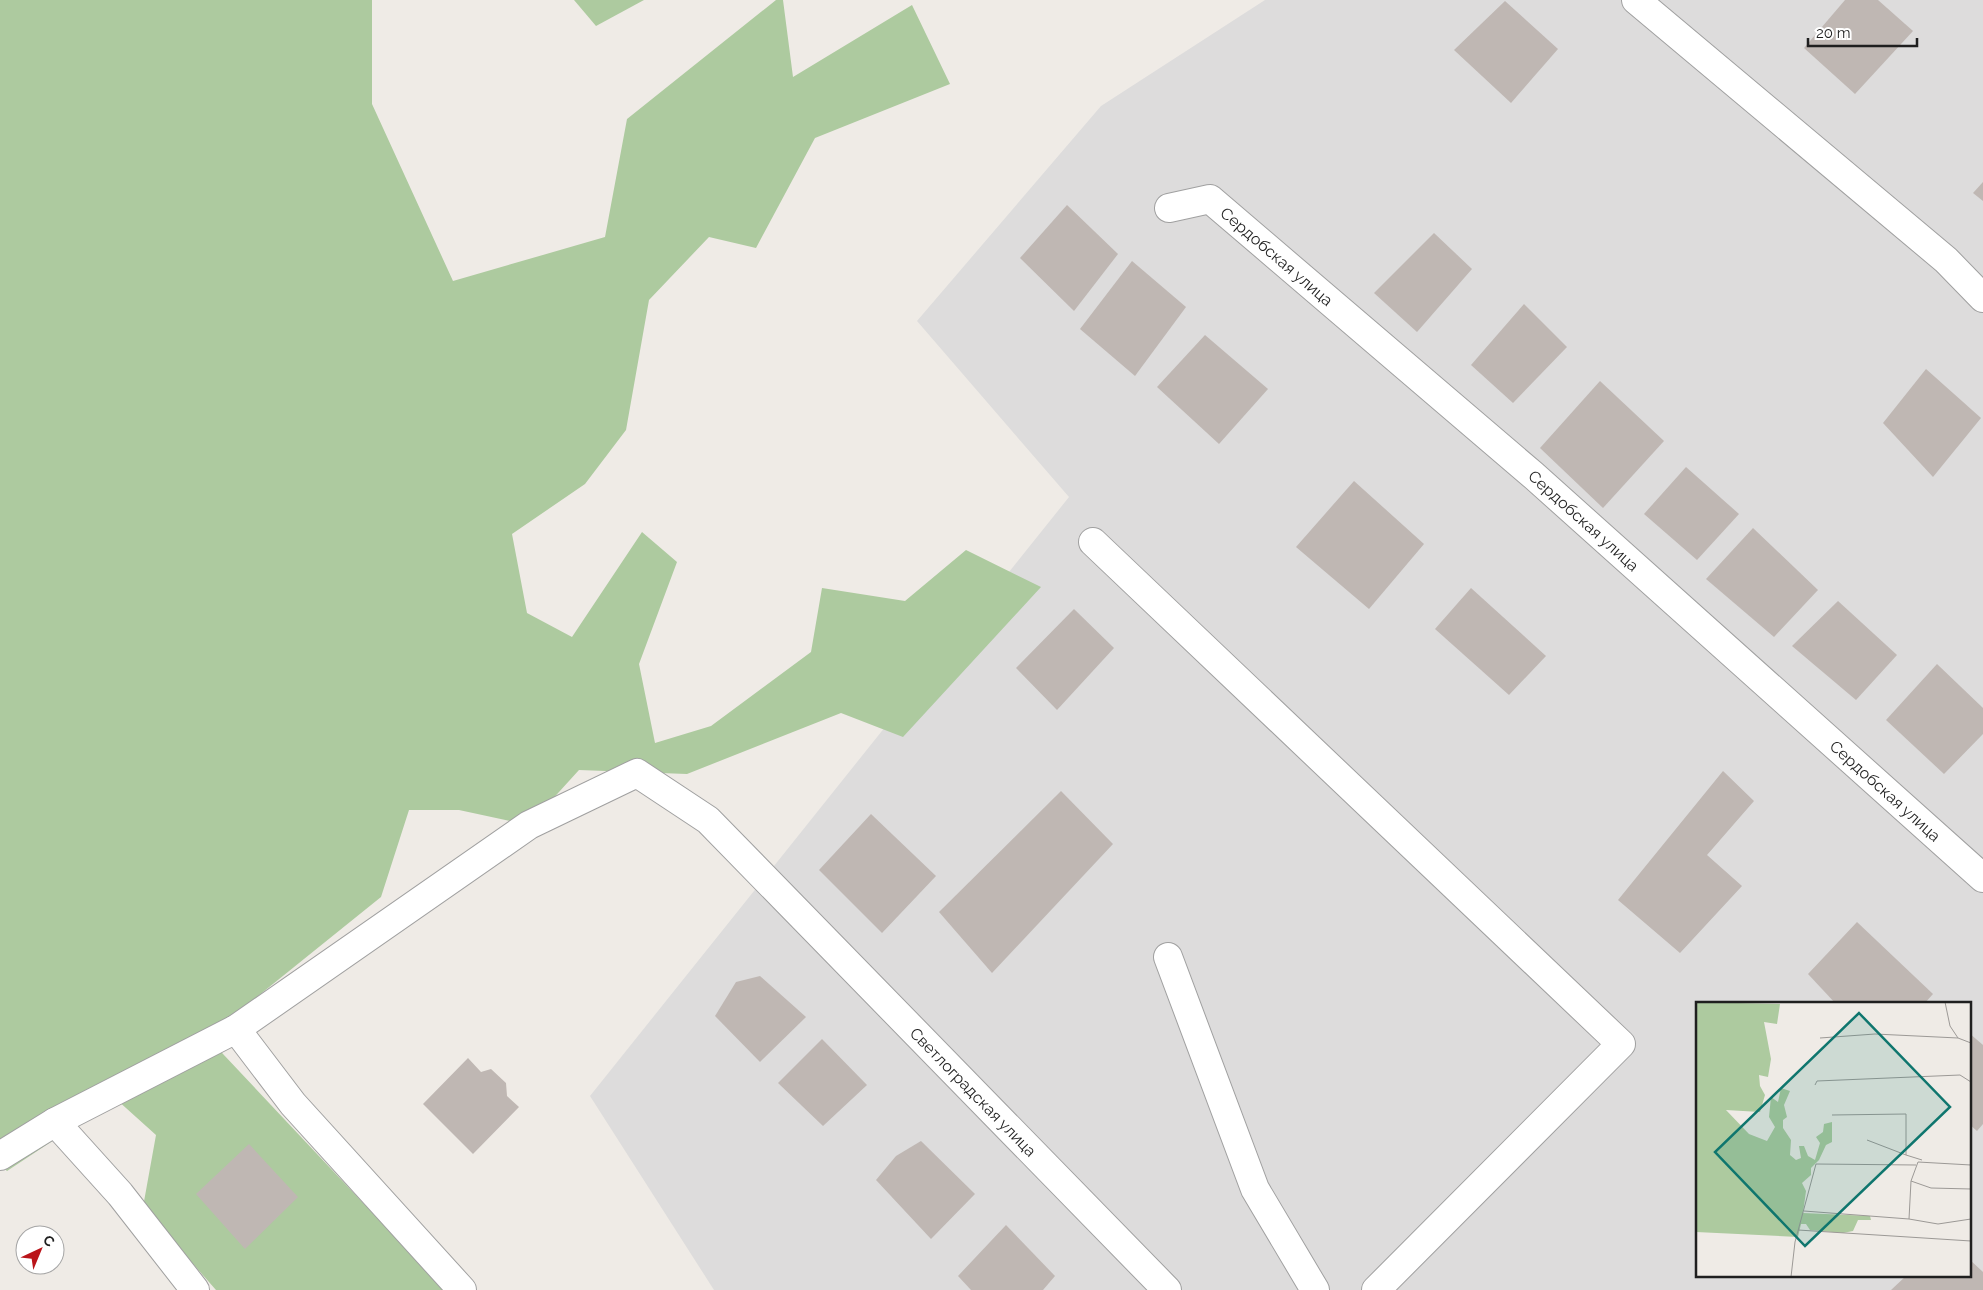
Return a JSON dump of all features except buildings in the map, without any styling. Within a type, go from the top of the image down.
[{"type":"street","points":[[1636,0],[1946,260],[1983,298]]},
{"type":"street","name":"Сердобская улица","points":[[1169,208],[1210,199],[1533,475],[1983,878]]},
{"type":"street","points":[[1093,542],[1621,1044],[1376,1290]]},
{"type":"street","name":"Светлоградская улица","points":[[236,1029],[529,826],[637,773],[708,820],[781,892],[1167,1290]]},
{"type":"street","points":[[1168,957],[1255,1189],[1315,1290]]},
{"type":"street","points":[[0,1156],[55,1122],[236,1029],[293,1104],[462,1290]]},
{"type":"street","points":[[55,1122],[120,1194],[195,1290]]},
{"type":"shaded area","points":[[1265,0],[1983,0],[1983,1290],[714,1290],[590,1096],[1069,497],[917,321],[1101,106]]},
{"type":"green space","points":[[0,0],[372,0],[372,104],[453,281],[605,237],[627,119],[776,0],[783,0],[793,77],[912,5],[950,84],[815,138],[756,248],[709,237],[649,300],[626,430],[585,484],[512,534],[527,613],[572,637],[642,532],[677,562],[639,664],[655,743],[711,726],[811,652],[822,588],[905,601],[966,550],[1041,587],[903,737],[841,713],[687,774],[579,770],[529,825],[459,810],[409,810],[381,897],[207,1037],[445,1290],[216,1290],[143,1207],[156,1135],[116,1099],[7,1171],[0,1164]]},
{"type":"green space","points":[[574,0],[644,0],[596,26]]}]
